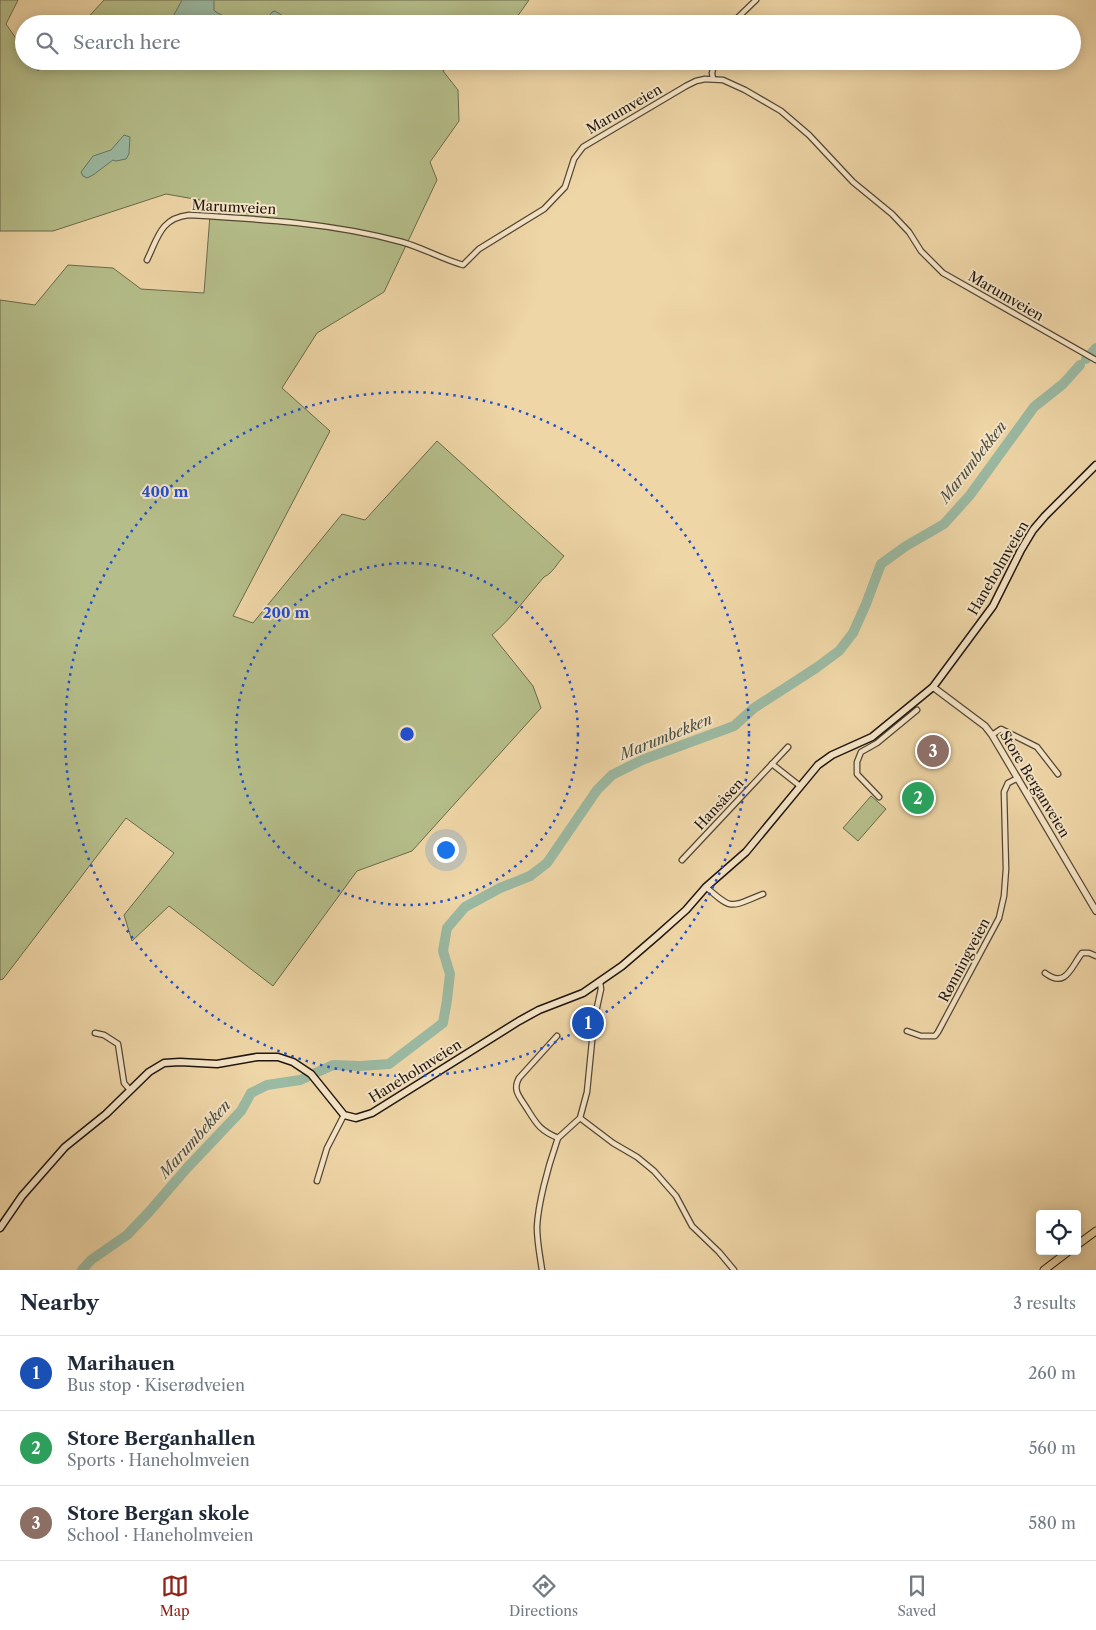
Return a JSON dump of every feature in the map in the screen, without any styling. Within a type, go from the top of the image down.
[{"type":"main road","name":"Haneholmveien","points":[[344,1115],[356,1118],[368,1115],[519,1021],[543,1008],[576,997],[600,982],[681,916],[706,887],[746,852],[823,761],[864,746],[876,733],[908,712],[933,687],[993,606],[1033,530],[1096,465]]},
{"type":"main road","points":[[0,1228],[22,1196],[59,1152],[106,1114],[153,1069],[164,1063],[217,1064],[273,1056],[293,1062],[313,1076],[344,1115]]},
{"type":"main road","points":[[1081,1242],[1096,1231]]},
{"type":"main road","points":[[1044,1270],[1064,1255]]},
{"type":"street","points":[[740,15],[756,0]]},
{"type":"street","points":[[713,70],[713,79]]},
{"type":"street","name":"Marumveien","points":[[147,260],[164,225],[176,218],[189,215],[315,224],[351,230],[404,243],[463,265],[479,249],[554,201],[565,187],[574,159],[583,146],[696,81],[723,80],[781,111],[809,135],[853,182],[892,214],[909,232],[921,251],[943,273],[1096,360]]},
{"type":"street","name":"Store Berganveien","points":[[933,687],[985,726],[992,734],[1096,911]]},
{"type":"street","name":"Haneholmveien","points":[[908,712],[917,710]]},
{"type":"street","points":[[992,734],[1001,729],[1032,743],[1058,774]]},
{"type":"street","points":[[864,746],[859,756],[857,774],[879,797]]},
{"type":"street","name":"Hansåsen","points":[[682,860],[788,747]]},
{"type":"street","points":[[772,764],[800,786]]},
{"type":"street","name":"Rønningveien","points":[[906,1031],[924,1036],[935,1036],[997,924],[1004,896],[1006,869],[1004,792],[1008,784],[1018,778]]},
{"type":"street","points":[[706,887],[725,904],[730,906],[763,894]]},
{"type":"street","points":[[1046,973],[1053,979],[1061,978],[1073,968],[1082,954],[1089,953],[1096,956]]},
{"type":"street","points":[[542,1270],[538,1236],[540,1208],[558,1138],[580,1118],[587,1092],[594,1021],[601,989],[600,982]]},
{"type":"street","points":[[95,1033],[109,1037],[118,1044],[124,1083],[130,1090]]},
{"type":"street","points":[[558,1036],[519,1078],[516,1085],[517,1094],[532,1119],[543,1130],[558,1138]]},
{"type":"street","points":[[317,1181],[327,1148],[344,1115]]},
{"type":"street","points":[[580,1118],[613,1143],[637,1156],[654,1171],[676,1196],[692,1226],[713,1245],[734,1270]]},
{"type":"shaded area","points":[[0,0],[18,0],[6,24],[15,37],[15,70],[444,70],[443,71],[458,90],[459,121],[430,162],[437,180],[384,292],[317,333],[282,388],[330,431],[233,616],[253,623],[342,514],[365,520],[437,441],[564,556],[492,635],[533,686],[541,708],[412,851],[357,871],[273,986],[169,906],[132,941],[124,915],[174,853],[126,818],[3,979],[0,980],[0,300],[35,305],[68,265],[113,268],[141,289],[204,293],[211,202],[166,194],[53,231],[0,231]]},
{"type":"shaded area","points":[[104,0],[529,0],[518,15],[90,15]]},
{"type":"shaded area","points":[[182,0],[214,0],[214,10],[222,15],[174,15]]},
{"type":"shaded area","points":[[275,11],[281,15],[270,15]]},
{"type":"shaded area","points":[[124,135],[130,137],[129,154],[126,159],[113,160],[93,175],[87,178],[83,176],[81,172],[93,156],[111,150]]},
{"type":"shaded area","points":[[871,796],[886,809],[858,841],[843,828]]},
{"type":"waterway","name":"Marumbekken","points":[[1086,359],[1096,348]]},
{"type":"waterway","name":"Marumbekken","points":[[82,1270],[91,1260],[127,1235],[149,1212],[187,1168],[241,1111],[251,1093],[267,1085],[300,1080],[333,1065],[389,1064],[443,1023],[450,974],[443,951],[447,928],[465,907],[500,888],[530,876],[547,863],[597,790],[612,775],[642,760],[734,726],[754,708],[839,651],[853,633],[881,564],[906,546],[944,524],[970,495],[1034,407],[1063,384],[1080,365]]},
{"type":"place","name":"Store Bergan skole","points":[[933,751]]},
{"type":"place","name":"Store Berganhallen","points":[[918,798]]},
{"type":"place","name":"Marihauen","points":[[588,1023]]}]
